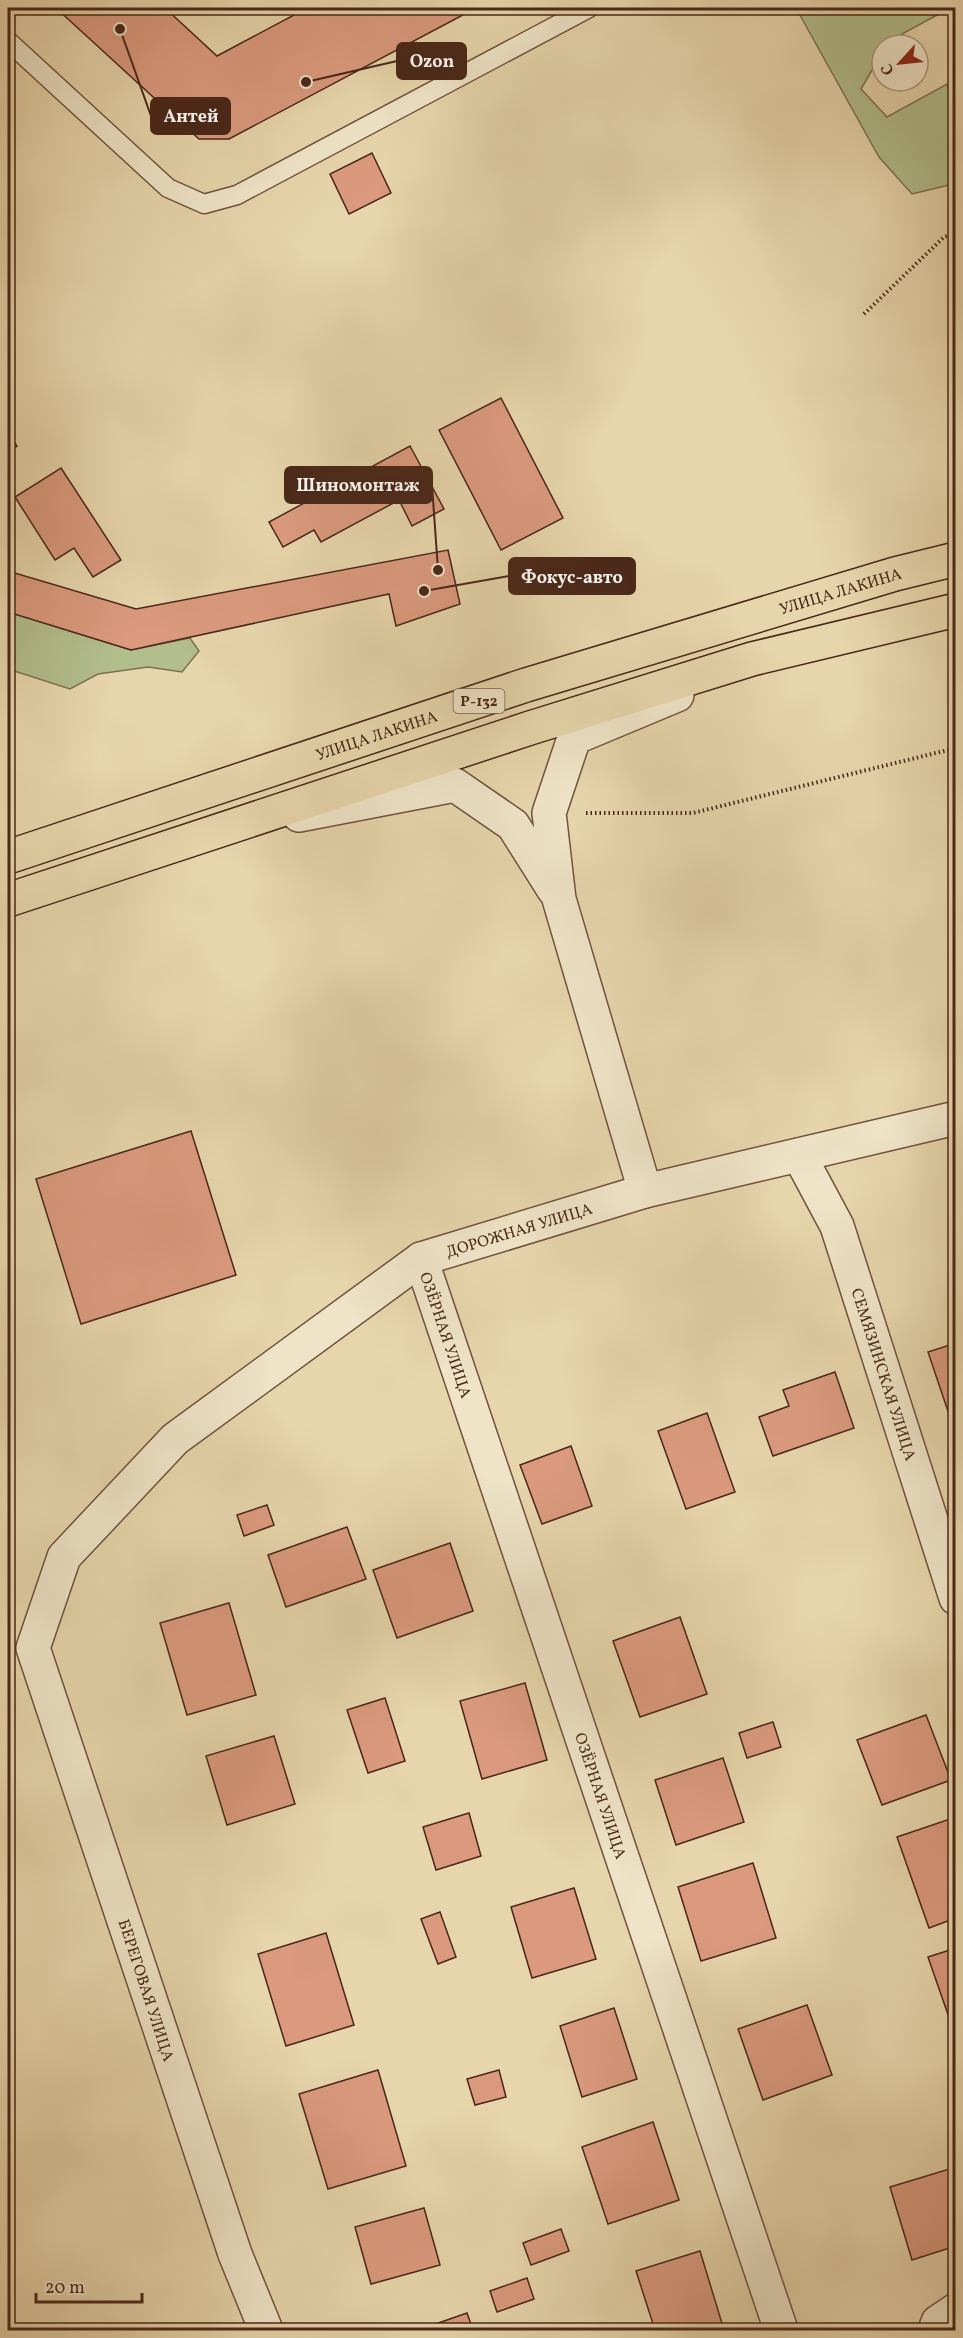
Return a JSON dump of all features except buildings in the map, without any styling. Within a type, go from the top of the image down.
[{"type":"highway","name":"УЛИЦА ЛАКИНА","points":[[8,857],[526,685],[896,574],[956,559]]},
{"type":"highway","name":"Р-132","points":[[8,900],[518,732],[752,659],[956,610]]},
{"type":"street","points":[[645,1191],[559,899],[549,813],[574,738],[664,701],[752,659]]},
{"type":"street","points":[[244,821],[307,814],[455,785],[513,825],[559,899]]},
{"type":"street","name":"ДОРОЖНАЯ УЛИЦА","points":[[33,1648],[64,1557],[175,1439],[421,1259],[645,1191],[956,1118]]},
{"type":"street","name":"СЕМЯЗИНСКАЯ УЛИЦА","points":[[799,1155],[837,1226],[956,1598]]},
{"type":"street","name":"ОЗЁРНАЯ УЛИЦА","points":[[421,1259],[781,2331]]},
{"type":"street","name":"БЕРЕГОВАЯ УЛИЦА","points":[[33,1648],[235,2254],[266,2331]]},
{"type":"street","points":[[935,2331],[938,2322],[956,2310]]},
{"type":"lane","points":[[8,41],[168,188],[204,204],[237,195],[589,8]]},
{"type":"path","points":[[864,314],[944,237],[956,233]]},
{"type":"path","points":[[549,813],[693,813],[956,748]]},
{"type":"green space","points":[[796,8],[950,8],[904,33],[870,33],[870,74],[861,89],[887,117],[947,84],[956,107],[955,175],[949,185],[912,194],[879,157]]},
{"type":"green space","points":[[8,612],[131,650],[190,638],[199,651],[182,672],[148,667],[98,674],[70,689],[8,669]]},
{"type":"place","name":"Антей","points":[[120,29]]},
{"type":"place","name":"Ozon","points":[[306,82]]},
{"type":"place","name":"Шиномонтаж","points":[[438,570]]},
{"type":"place","name":"Фокус-авто","points":[[424,591]]}]
